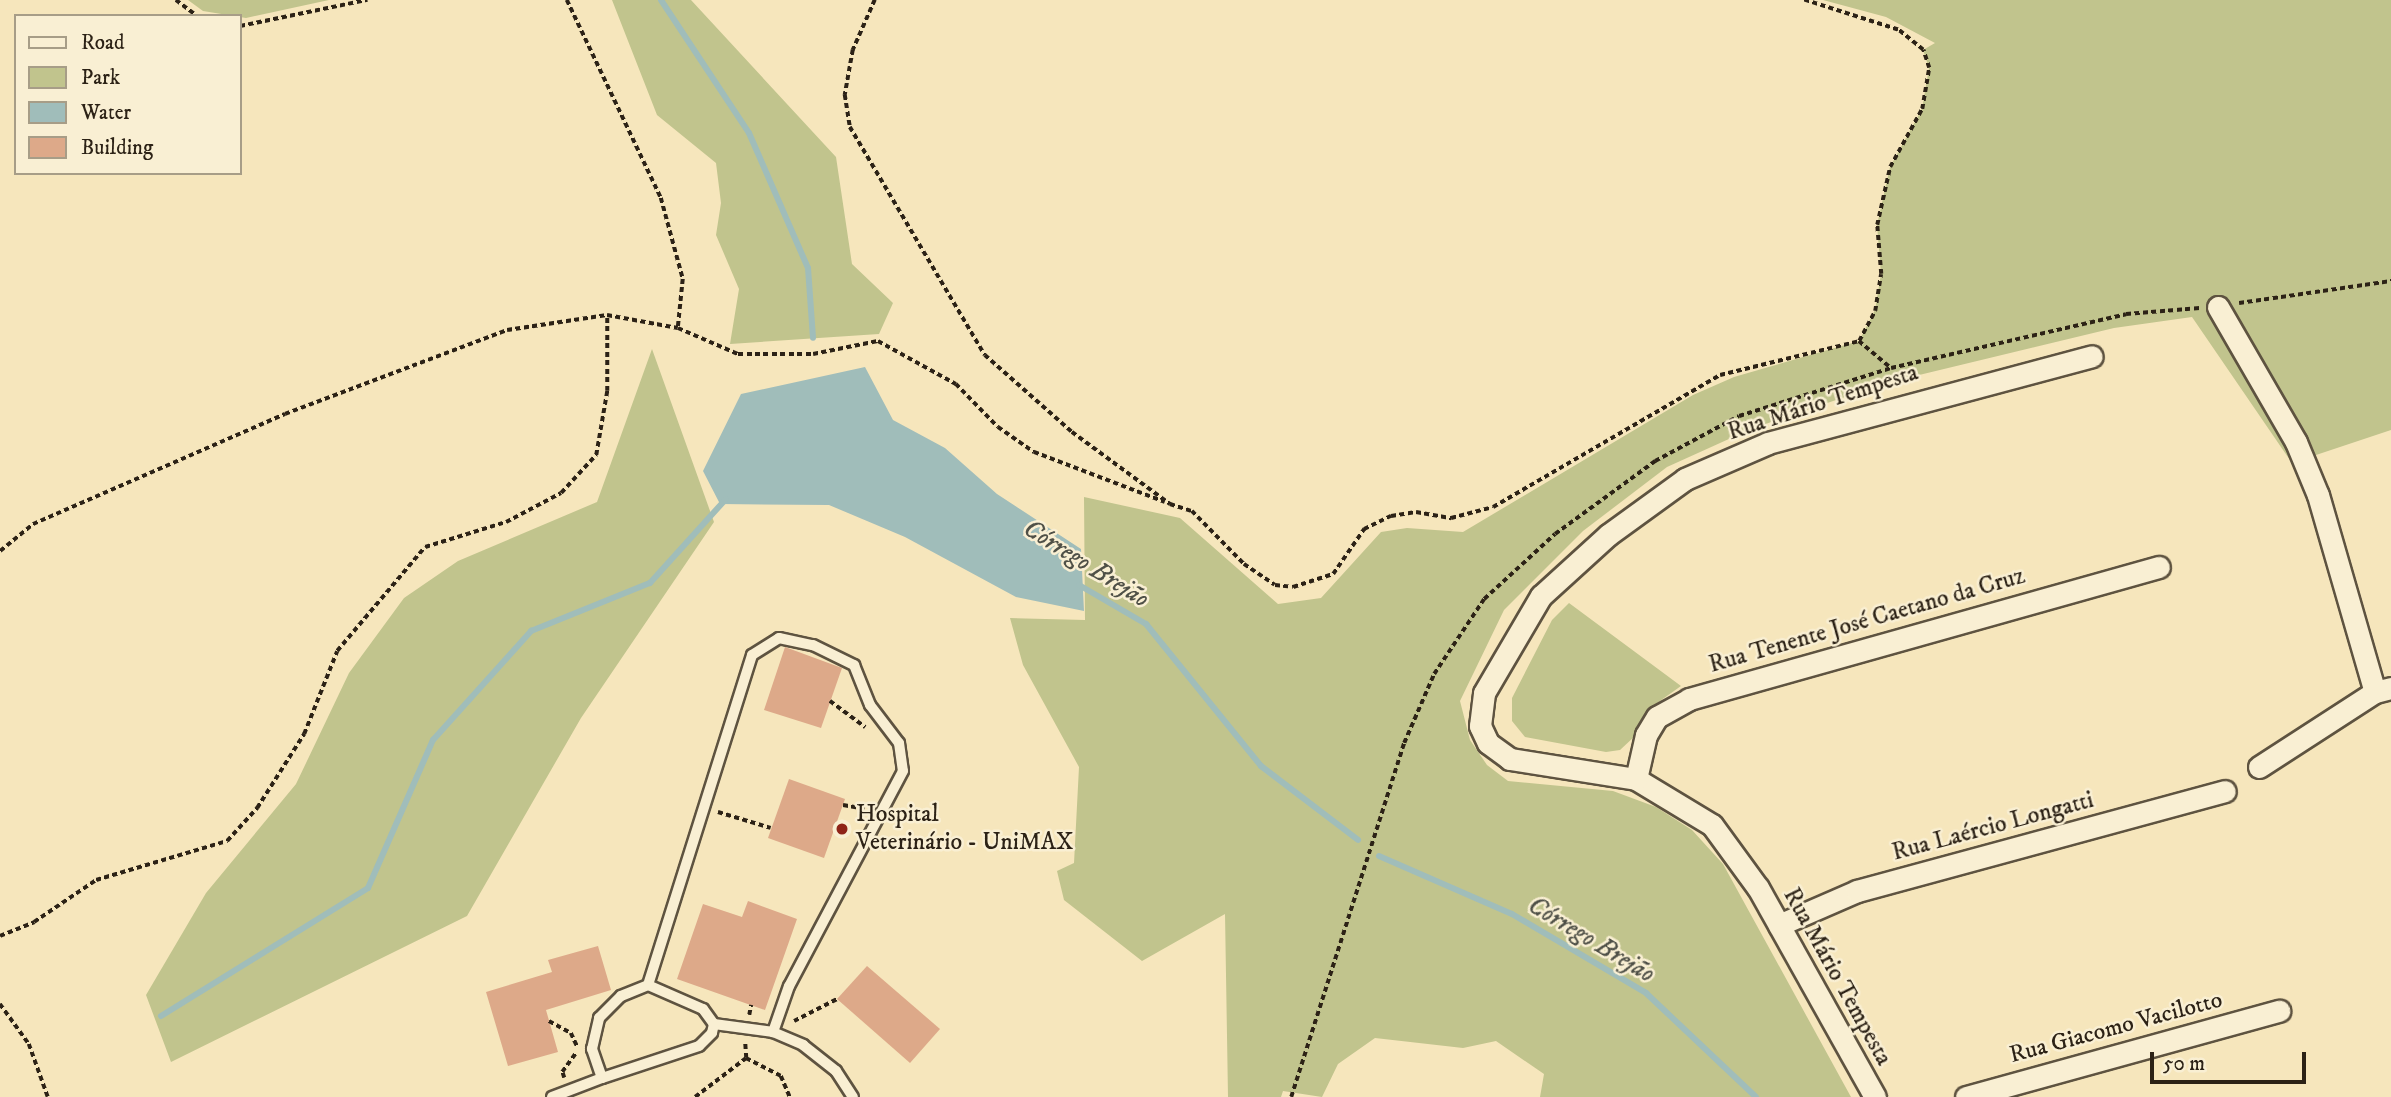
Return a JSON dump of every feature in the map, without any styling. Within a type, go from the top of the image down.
[{"type":"street","points":[[2218,307],[2296,442],[2318,495],[2383,690],[2259,767]]},
{"type":"street","name":"Rua Mário Tempesta","points":[[1875,1097],[1732,846],[1712,825],[1636,779],[1524,764],[1488,743],[1479,712],[1484,692],[1541,596],[1651,502],[1685,479],[1756,448],[1886,407],[2092,356]]},
{"type":"street","name":"Rua Tenente José Caetano da Cruz","points":[[1636,779],[1646,735],[1657,717],[1689,699],[2159,567]]},
{"type":"street","name":"Rua Laércio Longatti","points":[[1779,925],[1857,891],[2225,791]]},
{"type":"street","name":"Rua Giacomo Vacilotto","points":[[1966,1097],[2279,1011]]},
{"type":"lane","points":[[648,985],[706,808],[752,655],[761,645],[795,639],[850,661],[870,705],[900,743],[903,771],[789,986],[773,1031]]},
{"type":"lane","points":[[602,1078],[592,1049],[599,1018],[621,996],[648,985],[704,1009],[714,1024],[773,1031],[822,1057],[853,1097]]},
{"type":"lane","points":[[552,1097],[699,1046],[714,1024]]},
{"type":"path","points":[[176,0],[194,14]]},
{"type":"path","points":[[242,26],[367,0]]},
{"type":"path","points":[[567,0],[661,198],[683,279],[678,328]]},
{"type":"path","points":[[875,0],[853,50],[845,95],[850,127],[985,355],[1021,392],[1170,503]]},
{"type":"path","points":[[0,551],[33,524],[285,414],[507,330],[607,315],[678,328],[738,354],[813,354],[878,341],[956,384],[998,427],[1034,452],[1192,511],[1244,564],[1275,585],[1303,585],[1333,575],[1364,529],[1391,516],[1416,512],[1451,518],[1493,508],[1720,375],[1859,341],[1875,310],[1881,274],[1877,225],[1890,167],[1922,109],[1929,68],[1923,50],[1898,30],[1804,0]]},
{"type":"path","points":[[1291,1097],[1404,743],[1434,674],[1483,599],[1555,534],[1655,461],[1739,416],[1891,368],[2126,314],[2218,307],[2391,281]]},
{"type":"path","points":[[0,936],[34,922],[96,880],[227,841],[257,808],[304,734],[337,651],[425,547],[506,522],[561,493],[596,455],[607,391],[607,315]]},
{"type":"path","points":[[1859,341],[1891,368]]},
{"type":"path","points":[[706,808],[771,828]]},
{"type":"path","points":[[773,1031],[838,999]]},
{"type":"path","points":[[0,1004],[29,1044],[48,1097]]},
{"type":"path","points":[[746,1058],[746,1028],[751,1005]]},
{"type":"path","points":[[549,1021],[571,1033],[577,1048],[562,1072],[569,1091]]},
{"type":"path","points":[[695,1097],[746,1058]]},
{"type":"path","points":[[746,1058],[781,1076],[790,1097]]},
{"type":"green space","points":[[188,0],[329,0],[246,18],[242,17],[242,14],[203,11]]},
{"type":"green space","points":[[612,0],[691,0],[836,157],[852,264],[893,303],[879,334],[730,344],[739,289],[716,235],[721,203],[716,163],[657,115]]},
{"type":"green space","points":[[1823,0],[2391,0],[2391,430],[2292,463],[2192,317],[2114,328],[1886,383],[1751,429],[1667,467],[1583,531],[1504,610],[1460,701],[1470,740],[1487,765],[1508,781],[1613,791],[1656,807],[1692,830],[1723,864],[1851,1097],[1540,1097],[1544,1074],[1496,1041],[1463,1048],[1375,1038],[1338,1064],[1322,1097],[1283,1091],[1281,1097],[1228,1097],[1225,914],[1142,961],[1064,900],[1057,871],[1074,863],[1079,767],[1023,665],[1010,618],[1085,620],[1084,497],[1180,518],[1278,604],[1321,598],[1381,532],[1407,528],[1463,532],[1693,395],[1734,377],[1859,341],[1875,310],[1881,274],[1877,225],[1890,167],[1922,109],[1929,68],[1923,50],[1935,43],[1886,17]]},
{"type":"green space","points":[[652,349],[714,522],[581,718],[467,916],[171,1062],[146,995],[206,893],[296,784],[349,673],[404,598],[458,561],[597,502]]},
{"type":"green space","points":[[1569,603],[1681,686],[1650,708],[1635,736],[1620,750],[1606,752],[1525,737],[1512,721],[1512,698],[1552,620]]},
{"type":"water","points":[[865,367],[893,420],[945,448],[997,494],[1081,549],[1084,611],[1016,597],[905,537],[829,505],[720,504],[703,471],[741,394]]},
{"type":"building","points":[[785,647],[842,668],[821,728],[764,710]]},
{"type":"building","points":[[789,779],[845,799],[824,858],[768,838]]},
{"type":"building","points":[[748,901],[797,919],[765,1010],[677,979],[703,904],[742,917]]},
{"type":"building","points":[[598,946],[611,990],[546,1010],[558,1052],[508,1066],[486,992],[552,972],[548,960]]},
{"type":"building","points":[[867,966],[940,1029],[910,1063],[837,999]]},
{"type":"waterway","name":"Córrego Brejão","points":[[661,0],[749,133],[808,268],[813,338]]},
{"type":"waterway","points":[[161,1016],[368,888],[433,740],[531,631],[650,583],[726,499]]},
{"type":"waterway","name":"Córrego Brejão","points":[[1079,585],[1146,624],[1261,766],[1358,840]]},
{"type":"waterway","name":"Córrego Brejão","points":[[1379,856],[1512,914],[1646,993],[1756,1097]]},
{"type":"place","name":"Hospital Veterinário - UniMAX","points":[[842,829]]}]
